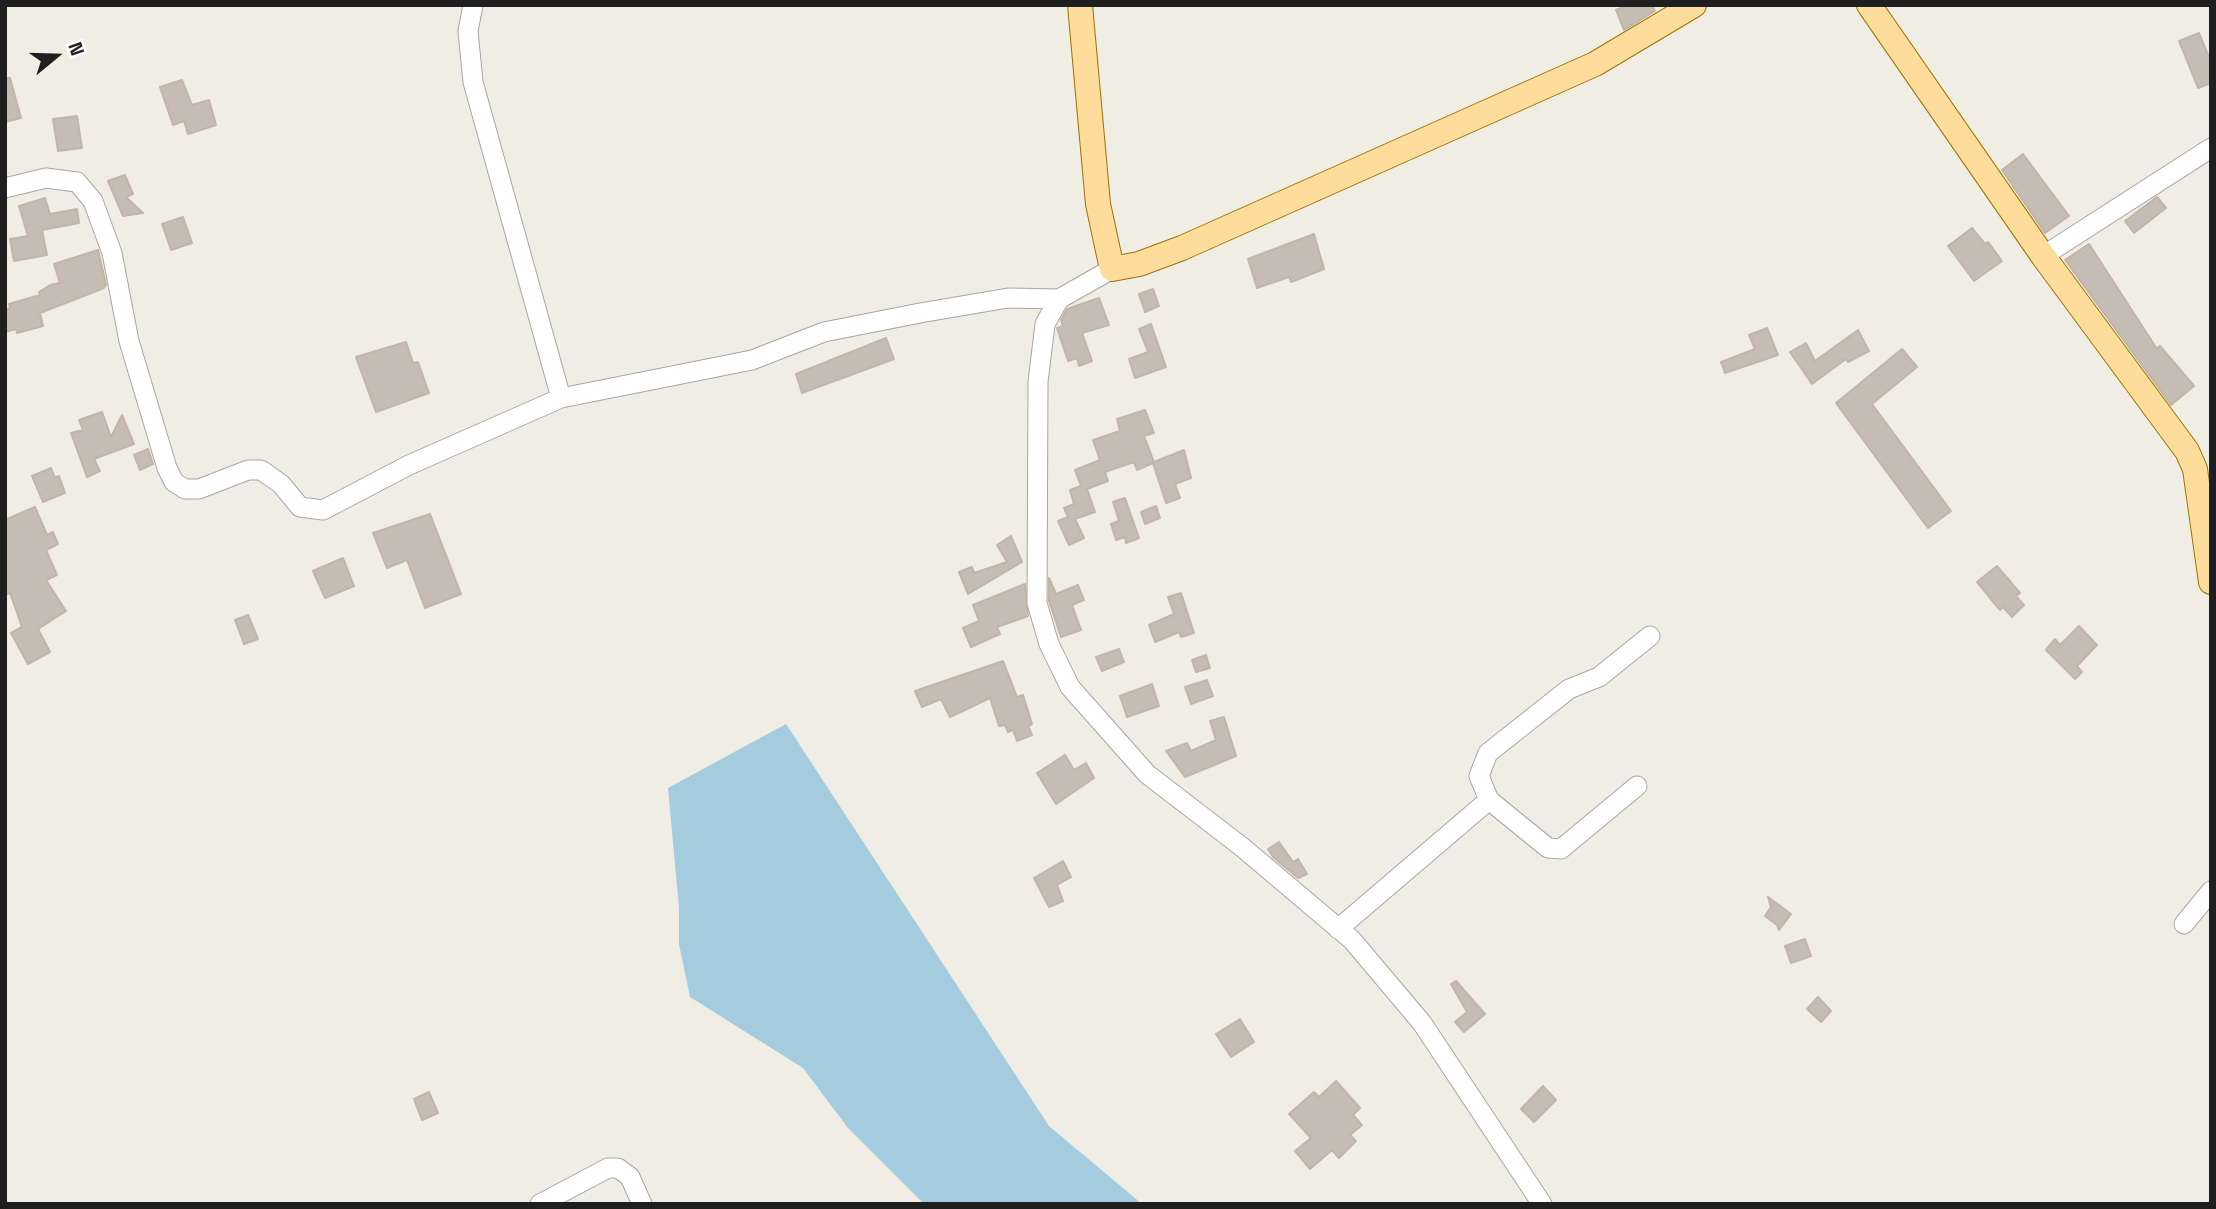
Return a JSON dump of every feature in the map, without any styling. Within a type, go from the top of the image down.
[{"type":"main road","points":[[1080,5],[1098,204],[1112,269],[1139,264],[1182,248],[1595,64],[1694,5]]},
{"type":"main road","points":[[1868,5],[2043,256],[2187,451],[2195,469],[2211,582]]},
{"type":"street","points":[[473,5],[468,31],[473,82],[561,398]]},
{"type":"street","points":[[2043,256],[2211,148]]},
{"type":"street","points":[[5,188],[46,177],[77,182],[93,201],[113,253],[129,341],[167,468],[174,482],[185,489],[199,489],[248,470],[261,470],[281,484],[300,507],[323,510],[409,465],[561,398],[752,360],[824,332],[1008,298],[1059,299],[1112,269]]},
{"type":"street","points":[[1059,299],[1045,324],[1038,382],[1037,603],[1049,644],[1070,687],[1147,774],[1242,847],[1338,929],[1422,1023],[1542,1204]]},
{"type":"street","points":[[1637,786],[1561,849],[1548,848],[1537,841],[1489,800],[1479,776],[1488,754],[1569,689],[1599,677],[1650,636]]},
{"type":"street","points":[[1338,929],[1489,800]]},
{"type":"street","points":[[2184,924],[2211,891]]},
{"type":"street","points":[[540,1204],[608,1168],[618,1168],[630,1177],[642,1204]]},
{"type":"water","points":[[786,724],[1049,1126],[1142,1204],[924,1204],[848,1128],[803,1068],[690,997],[679,944],[679,908],[668,788]]},
{"type":"building","points":[[1628,5],[1652,5],[1655,11],[1624,30],[1616,10]]},
{"type":"building","points":[[2199,33],[2211,62],[2211,83],[2198,88],[2179,41]]},
{"type":"building","points":[[5,78],[10,78],[21,118],[5,122]]},
{"type":"building","points":[[182,80],[192,105],[209,100],[216,125],[188,134],[184,121],[173,125],[160,87]]},
{"type":"building","points":[[77,116],[82,148],[58,151],[53,119]]},
{"type":"building","points":[[2023,154],[2069,216],[2045,233],[2002,170]]},
{"type":"building","points":[[125,175],[133,194],[126,197],[143,213],[123,216],[108,181]]},
{"type":"building","points":[[2157,197],[2166,208],[2134,233],[2125,221]]},
{"type":"building","points":[[45,198],[50,214],[77,209],[79,223],[42,230],[47,255],[14,261],[10,239],[28,236],[19,206]]},
{"type":"building","points":[[183,217],[192,243],[171,250],[162,224]]},
{"type":"building","points":[[1972,228],[1985,244],[1988,242],[2002,261],[1974,281],[1948,246]]},
{"type":"building","points":[[1314,234],[1324,269],[1291,282],[1289,277],[1257,288],[1248,259]]},
{"type":"building","points":[[2089,244],[2157,349],[2160,346],[2194,386],[2171,405],[2065,260]]},
{"type":"building","points":[[98,250],[106,285],[104,288],[40,313],[43,326],[17,333],[16,329],[5,332],[5,310],[10,308],[9,304],[40,295],[39,292],[50,285],[60,283],[54,264]]},
{"type":"building","points":[[1153,289],[1159,306],[1145,312],[1139,294]]},
{"type":"building","points":[[1099,298],[1109,325],[1082,333],[1092,361],[1079,366],[1077,358],[1068,361],[1057,328],[1063,326],[1061,320],[1067,309]]},
{"type":"building","points":[[1151,324],[1166,367],[1135,378],[1129,359],[1148,352],[1139,329]]},
{"type":"building","points":[[1767,328],[1778,355],[1725,373],[1721,362],[1755,349],[1749,335]]},
{"type":"building","points":[[1858,330],[1869,351],[1848,362],[1846,359],[1812,384],[1790,352],[1806,343],[1815,361]]},
{"type":"building","points":[[886,338],[894,359],[802,393],[796,374]]},
{"type":"building","points":[[406,342],[413,363],[418,362],[429,393],[376,412],[356,357]]},
{"type":"building","points":[[1902,349],[1917,367],[1872,404],[1951,511],[1928,528],[1836,403]]},
{"type":"building","points":[[1145,410],[1154,433],[1144,436],[1154,462],[1184,450],[1191,478],[1175,484],[1180,498],[1166,503],[1153,463],[1137,470],[1134,462],[1105,472],[1108,481],[1087,489],[1095,512],[1075,519],[1084,538],[1069,545],[1058,521],[1068,517],[1064,508],[1074,504],[1070,490],[1081,486],[1075,470],[1100,460],[1093,440],[1120,431],[1117,419]]},
{"type":"building","points":[[102,412],[111,437],[122,415],[134,444],[94,459],[100,471],[87,477],[71,433],[83,430],[79,420]]},
{"type":"building","points":[[148,449],[153,464],[140,470],[134,455]]},
{"type":"building","points":[[51,468],[55,478],[59,476],[65,493],[43,502],[32,476]]},
{"type":"building","points":[[1125,498],[1139,538],[1126,543],[1125,537],[1116,540],[1111,524],[1119,521],[1113,502]]},
{"type":"building","points":[[1156,506],[1160,518],[1145,524],[1141,512]]},
{"type":"building","points":[[35,507],[47,535],[53,532],[58,544],[46,550],[57,575],[46,580],[66,611],[38,629],[50,652],[28,664],[11,633],[22,627],[10,593],[5,595],[5,520]]},
{"type":"building","points":[[430,514],[461,594],[425,608],[407,560],[387,568],[373,533]]},
{"type":"building","points":[[1011,536],[1022,562],[968,594],[959,572],[972,567],[974,573],[1007,562],[997,545]]},
{"type":"building","points":[[343,558],[354,586],[325,598],[313,571]]},
{"type":"building","points":[[1997,566],[2020,593],[2016,596],[2024,605],[2012,617],[2003,607],[2000,610],[1977,582]]},
{"type":"building","points":[[1049,578],[1056,594],[1078,585],[1084,600],[1072,605],[1081,630],[1061,637],[1049,601]]},
{"type":"building","points":[[1025,584],[1028,616],[997,627],[1000,634],[971,647],[963,628],[979,621],[973,605]]},
{"type":"building","points":[[1181,593],[1194,633],[1181,637],[1179,632],[1155,642],[1149,625],[1174,614],[1168,597]]},
{"type":"building","points":[[248,615],[258,639],[244,644],[235,620]]},
{"type":"building","points":[[2079,626],[2097,645],[2077,666],[2082,672],[2075,679],[2046,650],[2055,639],[2060,645]]},
{"type":"building","points":[[1119,649],[1124,662],[1102,671],[1096,657]]},
{"type":"building","points":[[1206,655],[1210,668],[1196,672],[1192,660]]},
{"type":"building","points":[[1003,661],[1017,697],[1023,695],[1032,724],[1028,726],[1032,735],[1017,741],[1013,730],[1008,732],[1005,725],[999,726],[990,698],[950,717],[941,699],[922,707],[915,691]]},
{"type":"building","points":[[1207,680],[1213,696],[1191,704],[1185,687]]},
{"type":"building","points":[[1152,684],[1159,706],[1127,717],[1120,696]]},
{"type":"building","points":[[1224,717],[1236,756],[1185,777],[1166,751],[1187,743],[1191,751],[1216,740],[1210,721]]},
{"type":"building","points":[[1065,755],[1074,770],[1086,763],[1094,778],[1056,804],[1037,773]]},
{"type":"building","points":[[1279,842],[1293,862],[1298,859],[1307,874],[1298,878],[1273,857],[1268,849]]},
{"type":"building","points":[[1063,861],[1071,877],[1057,885],[1063,901],[1049,907],[1034,878]]},
{"type":"building","points":[[1768,897],[1791,914],[1779,930],[1777,925],[1765,916],[1771,907]]},
{"type":"building","points":[[1805,939],[1811,956],[1791,963],[1785,946]]},
{"type":"building","points":[[1456,981],[1485,1014],[1464,1032],[1455,1022],[1467,1012],[1451,984]]},
{"type":"building","points":[[1818,997],[1831,1011],[1821,1022],[1807,1009]]},
{"type":"building","points":[[1240,1019],[1254,1042],[1231,1057],[1216,1034]]},
{"type":"building","points":[[1336,1081],[1360,1108],[1353,1115],[1362,1125],[1350,1135],[1356,1141],[1339,1158],[1332,1150],[1310,1169],[1295,1151],[1311,1138],[1289,1114],[1314,1092],[1319,1097]]},
{"type":"building","points":[[1543,1086],[1556,1100],[1534,1122],[1521,1109]]},
{"type":"building","points":[[429,1092],[438,1113],[422,1120],[414,1099]]}]
